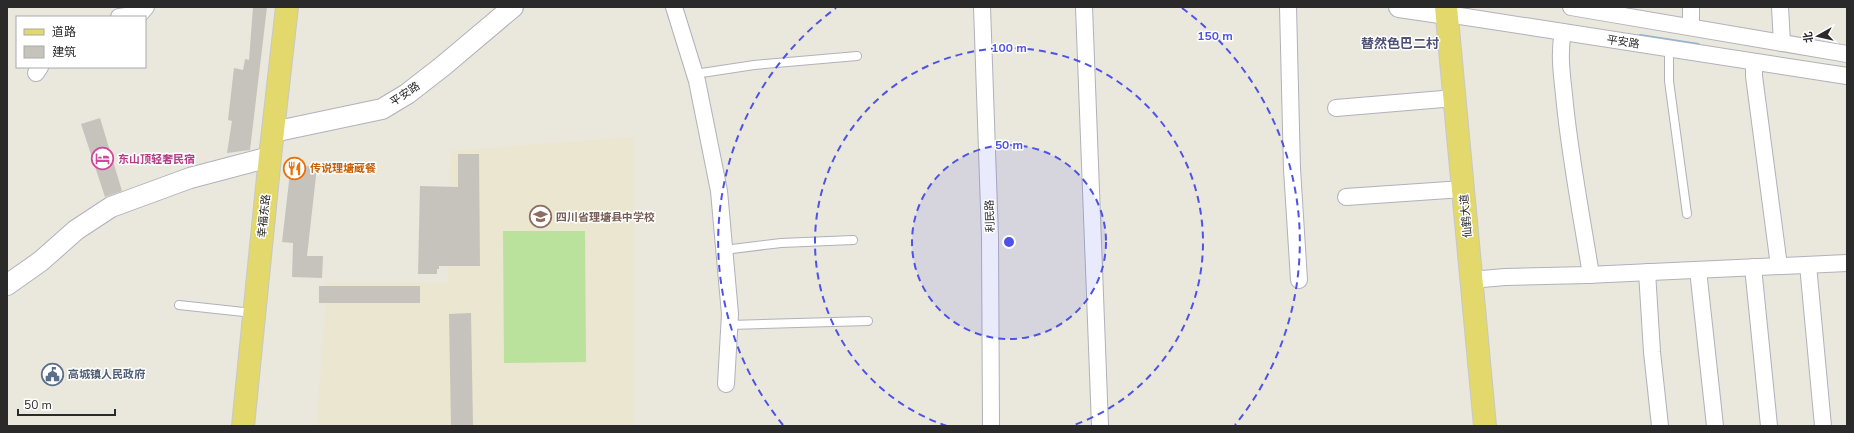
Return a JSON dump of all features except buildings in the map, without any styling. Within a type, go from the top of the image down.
[{"type":"main road","name":"幸福东路","points":[[243,426],[287,7]]},
{"type":"main road","name":"仙鹤大道","points":[[1446,11],[1485,426]]},
{"type":"street","points":[[126,16],[140,14],[146,7]]},
{"type":"street","name":"平安路","points":[[273,132],[374,112],[387,106],[407,94],[443,66],[513,7]]},
{"type":"street","points":[[674,7],[695,74],[719,191],[730,314],[726,384]]},
{"type":"street","name":"利民路","points":[[982,7],[990,237],[991,426]]},
{"type":"street","points":[[1084,7],[1100,426]]},
{"type":"street","points":[[1288,7],[1292,155],[1299,280]]},
{"type":"street","name":"平安路","points":[[1398,7],[1446,11],[1563,32],[1847,76]]},
{"type":"street","points":[[1571,7],[1590,9],[1847,54]]},
{"type":"street","points":[[1691,7],[1691,27]]},
{"type":"street","points":[[1780,7],[1782,43]]},
{"type":"street","points":[[1563,32],[1560,46],[1568,132],[1591,275]]},
{"type":"street","points":[[1754,62],[1754,76],[1779,266]]},
{"type":"street","points":[[1336,108],[1455,98]]},
{"type":"street","points":[[7,285],[41,261],[76,230],[110,207],[190,178],[270,158]]},
{"type":"street","points":[[1346,197],[1463,189]]},
{"type":"street","points":[[1471,280],[1505,277],[1591,275],[1847,263]]},
{"type":"street","points":[[1808,265],[1823,426]]},
{"type":"street","points":[[1753,267],[1769,426]]},
{"type":"street","points":[[1698,270],[1715,426]]},
{"type":"street","points":[[1647,272],[1652,352],[1660,426]]},
{"type":"lane","points":[[1669,49],[1669,81],[1687,214]]},
{"type":"lane","points":[[695,74],[754,65],[856,56]]},
{"type":"lane","points":[[724,250],[781,243],[853,240]]},
{"type":"lane","points":[[179,305],[254,313]]},
{"type":"lane","points":[[729,325],[868,321]]},
{"type":"shaded area","name":"四川省理塘县中学校","points":[[633,137],[633,426],[317,426],[327,282],[448,283],[451,151]]},
{"type":"green space","points":[[503,231],[585,231],[586,362],[504,363]]},
{"type":"waterway","points":[[1640,36],[1698,45]]},
{"type":"place","name":"东山顶轻奢民宿","points":[[102,159]]},
{"type":"place","name":"传说理塘蔵餐","points":[[295,168]]},
{"type":"place","name":"四川省理塘县中学校","points":[[541,217]]},
{"type":"place","name":"高城镇人民政府","points":[[52,374]]},
{"type":"district","name":"替然色巴二村","points":[[1400,44]]}]
